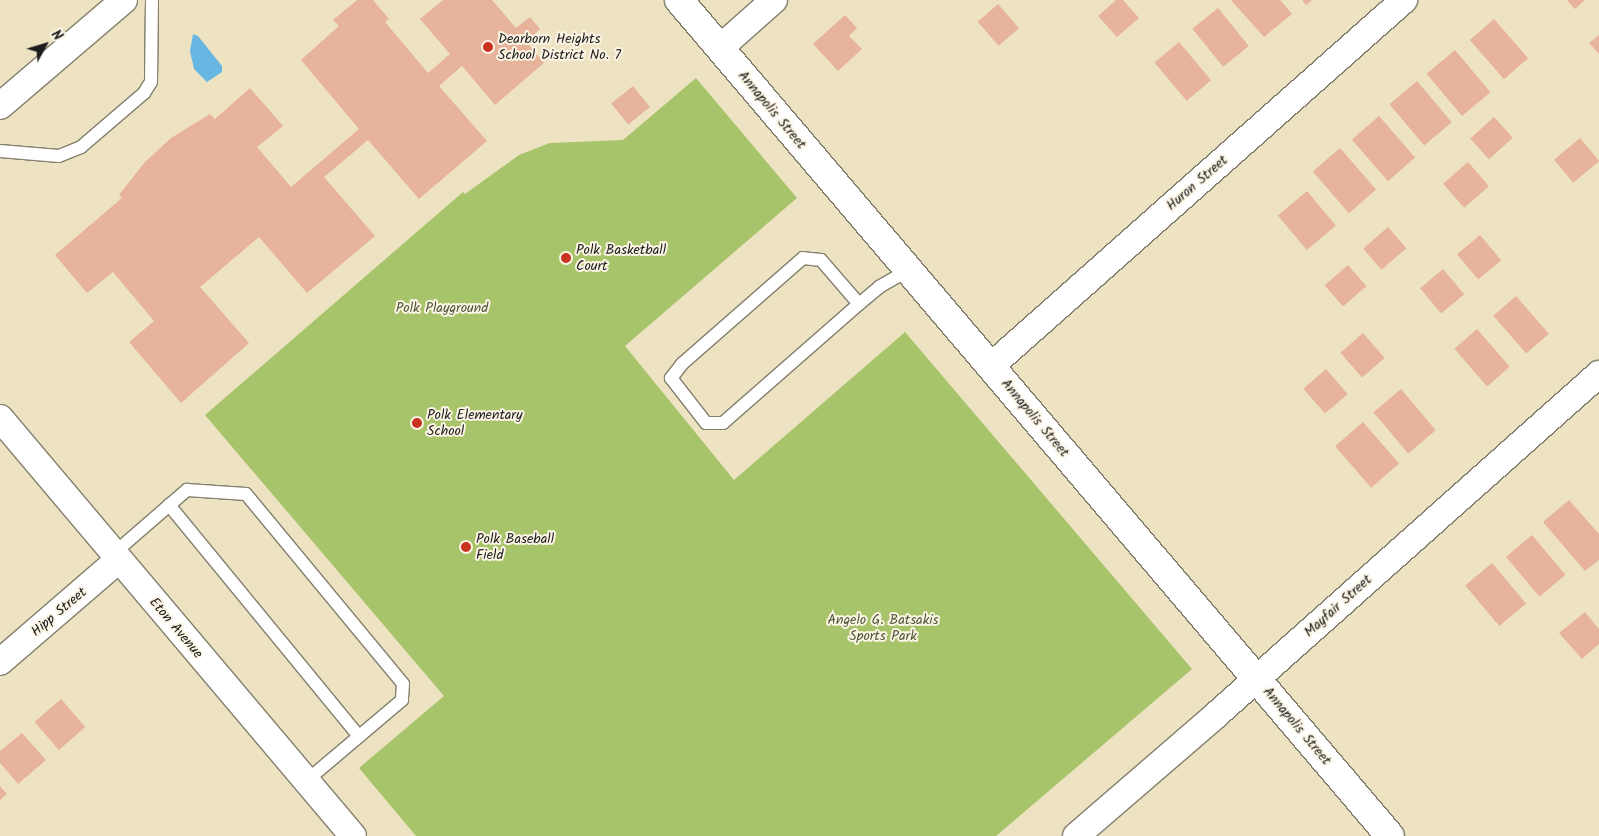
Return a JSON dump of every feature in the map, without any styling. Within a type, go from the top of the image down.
[{"type":"street","points":[[0,106],[124,0]]},
{"type":"street","name":"Annapolis Street","points":[[679,0],[1390,836]]},
{"type":"street","points":[[720,48],[774,0]]},
{"type":"street","name":"Huron Street","points":[[991,366],[1404,0]]},
{"type":"street","name":"Mayfair Street","points":[[1076,836],[1599,374]]},
{"type":"street","name":"Eton Avenue","points":[[0,418],[353,836]]},
{"type":"street","name":"Hipp Street","points":[[0,662],[116,557]]},
{"type":"lane","points":[[0,151],[59,156],[81,147],[144,94],[152,82],[154,23],[152,0]]},
{"type":"lane","points":[[859,304],[820,260],[802,258],[682,364],[671,378],[706,423],[723,423],[859,304],[878,287],[909,270]]},
{"type":"lane","points":[[116,557],[187,490],[246,494],[404,684],[402,700],[306,781]]},
{"type":"lane","points":[[169,505],[359,736]]},
{"type":"green space","name":"Angelo G. Batsakis Sports Park","points":[[696,78],[797,198],[625,346],[734,480],[905,332],[1192,669],[996,836],[416,836],[359,768],[444,696],[205,415],[463,192],[465,194],[519,155],[550,143],[623,140]]},
{"type":"water","points":[[193,34],[198,36],[222,66],[222,72],[207,82],[194,69],[190,51]]},
{"type":"building","points":[[357,0],[373,0],[389,19],[385,22],[428,73],[450,54],[420,19],[443,0],[492,0],[516,28],[530,17],[540,29],[526,41],[544,63],[495,105],[462,66],[439,86],[487,141],[419,199],[368,140],[324,177],[375,236],[307,293],[259,237],[200,287],[249,343],[181,403],[129,342],[154,321],[113,272],[87,293],[55,255],[122,198],[119,195],[144,163],[171,138],[210,114],[215,119],[250,88],[283,126],[257,147],[291,187],[359,129],[301,60],[339,26],[333,20]]},
{"type":"building","points":[[1116,0],[1123,0],[1139,18],[1117,37],[1098,16]]},
{"type":"building","points":[[1231,0],[1280,0],[1292,14],[1264,37]]},
{"type":"building","points":[[1302,0],[1312,0],[1306,5]]},
{"type":"building","points":[[1567,0],[1585,0],[1575,9]]},
{"type":"building","points":[[998,4],[1019,28],[999,46],[978,22]]},
{"type":"building","points":[[1218,8],[1249,46],[1223,67],[1192,29]]},
{"type":"building","points":[[845,15],[857,28],[849,36],[862,49],[838,71],[813,44]]},
{"type":"building","points":[[1494,19],[1528,58],[1504,79],[1470,40]]},
{"type":"building","points":[[1599,35],[1599,54],[1589,43]]},
{"type":"building","points":[[1179,42],[1211,80],[1187,101],[1154,63]]},
{"type":"building","points":[[1455,50],[1490,92],[1462,116],[1427,74]]},
{"type":"building","points":[[1417,81],[1452,122],[1424,146],[1389,104]]},
{"type":"building","points":[[633,86],[650,107],[628,125],[611,104]]},
{"type":"building","points":[[1379,116],[1415,158],[1388,181],[1352,140]]},
{"type":"building","points":[[1494,117],[1513,138],[1489,159],[1470,138]]},
{"type":"building","points":[[1580,138],[1599,161],[1573,183],[1554,160]]},
{"type":"building","points":[[1340,148],[1376,190],[1349,213],[1313,172]]},
{"type":"building","points":[[1468,162],[1489,186],[1464,208],[1443,184]]},
{"type":"building","points":[[1307,191],[1336,225],[1307,250],[1278,215]]},
{"type":"building","points":[[1388,227],[1406,248],[1381,270],[1363,249]]},
{"type":"building","points":[[1480,235],[1501,260],[1478,280],[1457,254]]},
{"type":"building","points":[[1348,265],[1366,286],[1343,306],[1325,285]]},
{"type":"building","points":[[1443,269],[1464,294],[1441,314],[1420,288]]},
{"type":"building","points":[[1516,296],[1549,334],[1526,353],[1493,316]]},
{"type":"building","points":[[1477,329],[1510,367],[1487,386],[1454,349]]},
{"type":"building","points":[[1363,333],[1385,358],[1362,378],[1340,353]]},
{"type":"building","points":[[1326,369],[1348,394],[1325,414],[1303,389]]},
{"type":"building","points":[[1401,389],[1436,430],[1408,454],[1373,412]]},
{"type":"building","points":[[1363,422],[1399,464],[1371,488],[1335,446]]},
{"type":"building","points":[[1569,500],[1599,534],[1599,560],[1585,571],[1543,522]]},
{"type":"building","points":[[1532,535],[1565,575],[1539,597],[1506,557]]},
{"type":"building","points":[[1492,563],[1526,604],[1499,626],[1465,585]]},
{"type":"building","points":[[1585,612],[1599,629],[1599,644],[1582,659],[1559,633]]},
{"type":"building","points":[[61,699],[85,727],[59,750],[35,722]]},
{"type":"building","points":[[22,733],[46,760],[18,784],[0,763],[0,751]]},
{"type":"building","points":[[0,786],[7,794],[0,800]]},
{"type":"place","name":"Dearborn Heights School District No. 7","points":[[488,47]]},
{"type":"place","name":"Polk Basketball Court","points":[[566,258]]},
{"type":"place","name":"Polk Elementary School","points":[[417,423]]},
{"type":"place","name":"Polk Baseball Field","points":[[466,547]]},
{"type":"park label","name":"Polk Playground","points":[[442,308]]}]
